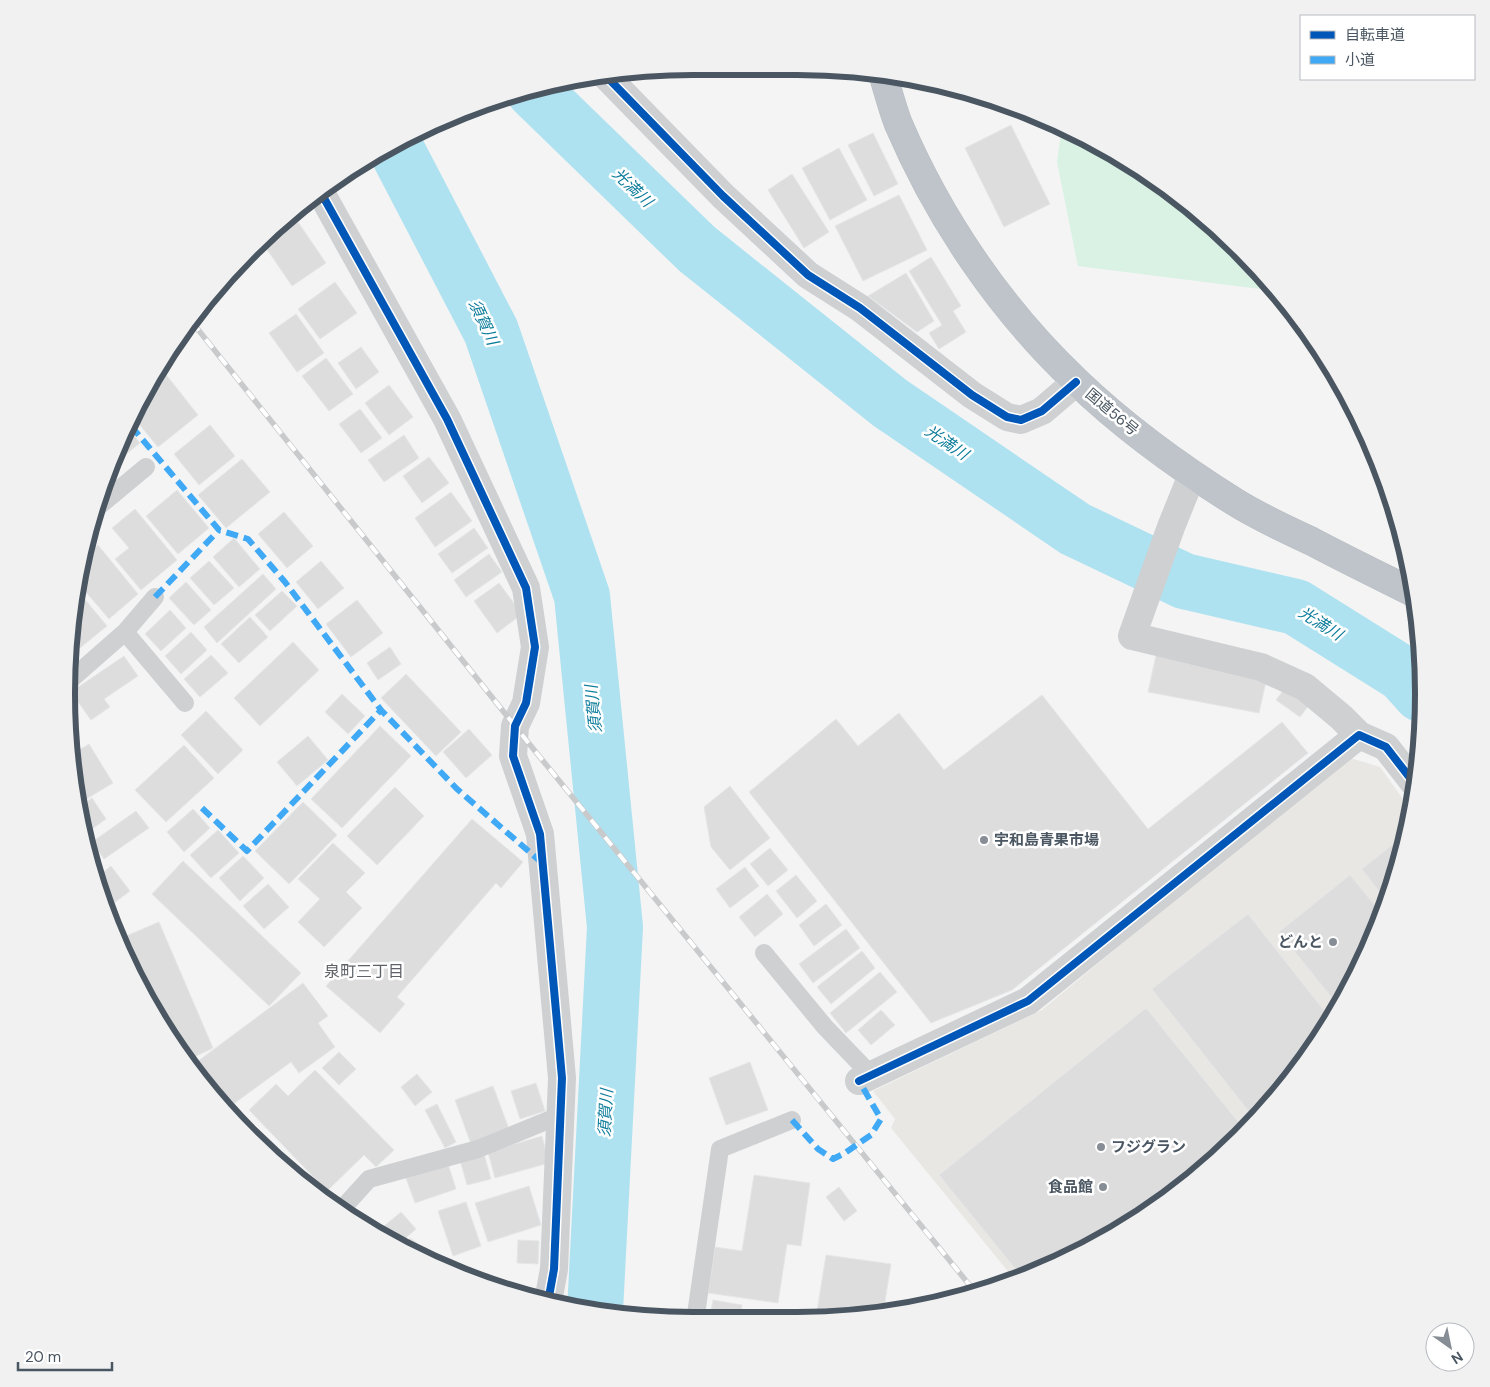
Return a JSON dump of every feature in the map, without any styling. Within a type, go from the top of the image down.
[{"type":"highway","name":"国道56号","points":[[884,81],[897,121],[925,182],[952,228],[1018,320],[1076,382],[1127,426],[1192,475],[1255,513],[1406,589]]},
{"type":"street","points":[[610,80],[723,196],[808,275],[860,308],[972,395],[1007,417],[1021,420],[1042,411],[1076,382]]},
{"type":"street","points":[[324,198],[447,419],[526,588],[535,647],[526,703],[515,726],[513,756],[540,834],[541,862],[562,1078],[554,1269],[549,1295]]},
{"type":"street","points":[[1192,475],[1171,527],[1132,636],[1261,667],[1305,687],[1342,717],[1359,735],[1386,747],[1411,764]]},
{"type":"street","points":[[865,1078],[1028,1001],[1359,735]]},
{"type":"lane","points":[[106,500],[146,467]]},
{"type":"lane","points":[[75,675],[125,632],[155,597]]},
{"type":"lane","points":[[125,632],[185,703]]},
{"type":"lane","points":[[764,953],[826,1027],[865,1078]]},
{"type":"lane","points":[[346,1205],[369,1179],[478,1148],[561,1115]]},
{"type":"lane","points":[[696,1312],[720,1149],[792,1120]]},
{"type":"shaded area","points":[[1347,757],[1380,767],[1405,802],[1394,854],[1382,892],[1368,930],[1351,967],[1311,1037],[1262,1101],[1204,1159],[1140,1208],[1070,1248],[1010,1274],[891,1128],[895,1119],[873,1091],[1042,1010]]},
{"type":"green space","points":[[1061,135],[1106,158],[1140,179],[1204,228],[1234,256],[1265,290],[1078,266],[1057,162]]},
{"type":"building","points":[[1011,125],[1050,204],[1004,227],[965,148]]},
{"type":"building","points":[[873,133],[898,184],[874,196],[848,145]]},
{"type":"building","points":[[839,148],[867,200],[830,220],[802,168]]},
{"type":"building","points":[[792,174],[829,232],[804,248],[768,190]]},
{"type":"building","points":[[899,195],[927,250],[863,281],[835,226]]},
{"type":"building","points":[[298,222],[326,263],[292,286],[265,247],[278,236]]},
{"type":"building","points":[[931,257],[961,306],[953,311],[966,332],[939,349],[929,333],[942,325],[909,271]]},
{"type":"building","points":[[906,273],[934,321],[917,332],[868,296]]},
{"type":"building","points":[[335,282],[357,313],[320,339],[298,309]]},
{"type":"building","points":[[296,314],[324,353],[297,372],[269,333]]},
{"type":"building","points":[[361,347],[379,372],[356,389],[338,363]]},
{"type":"building","points":[[326,358],[353,394],[329,411],[302,376]]},
{"type":"building","points":[[165,373],[198,415],[158,447],[138,423]]},
{"type":"building","points":[[389,385],[413,417],[389,435],[365,403]]},
{"type":"building","points":[[360,409],[382,438],[361,453],[339,424]]},
{"type":"building","points":[[210,425],[235,456],[199,485],[174,454]]},
{"type":"building","points":[[133,434],[140,443],[122,457]]},
{"type":"building","points":[[404,435],[419,458],[384,482],[368,460]]},
{"type":"building","points":[[429,457],[449,483],[422,503],[403,476]]},
{"type":"building","points":[[242,459],[270,492],[226,528],[198,495]]},
{"type":"building","points":[[177,490],[209,528],[178,554],[146,516]]},
{"type":"building","points":[[451,492],[472,521],[435,547],[415,518]]},
{"type":"building","points":[[135,509],[177,560],[141,590],[115,559],[129,548],[112,528]]},
{"type":"building","points":[[284,512],[313,546],[287,568],[258,534]]},
{"type":"building","points":[[474,528],[488,548],[452,573],[438,554]]},
{"type":"building","points":[[234,538],[260,569],[239,587],[213,557]]},
{"type":"building","points":[[98,545],[138,594],[109,619],[84,590],[92,550]]},
{"type":"building","points":[[489,554],[502,572],[466,597],[454,580]]},
{"type":"building","points":[[209,561],[234,588],[214,605],[190,578]]},
{"type":"building","points":[[321,561],[344,588],[318,609],[296,582]]},
{"type":"building","points":[[263,574],[276,589],[217,643],[204,627]]},
{"type":"building","points":[[186,582],[211,610],[194,625],[169,598]]},
{"type":"building","points":[[499,583],[522,614],[497,633],[474,601]]},
{"type":"building","points":[[282,591],[297,606],[270,631],[255,615]]},
{"type":"building","points":[[83,597],[107,626],[76,651]]},
{"type":"building","points":[[357,600],[383,633],[351,657],[326,624]]},
{"type":"building","points":[[170,610],[186,628],[161,651],[145,634]]},
{"type":"building","points":[[250,617],[268,637],[239,663],[221,644]]},
{"type":"building","points":[[191,632],[207,650],[181,674],[165,656]]},
{"type":"building","points":[[293,642],[319,670],[260,726],[234,698]]},
{"type":"building","points":[[390,647],[401,664],[378,680],[367,663]]},
{"type":"building","points":[[211,655],[228,673],[200,697],[184,679]]},
{"type":"building","points":[[1156,655],[1267,677],[1259,713],[1148,692]]},
{"type":"building","points":[[124,656],[138,676],[104,699],[110,707],[91,720],[75,698],[75,689]]},
{"type":"building","points":[[406,674],[461,732],[436,756],[381,698]]},
{"type":"building","points":[[1286,687],[1309,705],[1300,717],[1276,700]]},
{"type":"building","points":[[342,694],[365,716],[348,734],[325,712]]},
{"type":"building","points":[[1042,695],[1148,829],[1282,722],[1308,753],[1012,990],[931,1023],[749,792],[836,719],[858,746],[899,713],[944,770]]},
{"type":"building","points":[[206,711],[243,750],[218,774],[181,735]]},
{"type":"building","points":[[380,726],[411,756],[342,828],[311,799]]},
{"type":"building","points":[[469,729],[492,755],[466,778],[443,752]]},
{"type":"building","points":[[308,736],[328,760],[297,786],[277,762]]},
{"type":"building","points":[[89,744],[113,783],[85,800],[80,774],[78,751]]},
{"type":"building","points":[[184,745],[214,778],[166,822],[135,790]]},
{"type":"building","points":[[730,786],[770,838],[730,870],[711,847],[704,807]]},
{"type":"building","points":[[395,787],[424,816],[377,865],[347,836]]},
{"type":"building","points":[[92,798],[106,819],[91,830],[87,814],[85,803]]},
{"type":"building","points":[[303,802],[337,835],[289,884],[255,851]]},
{"type":"building","points":[[193,809],[210,828],[184,852],[167,832]]},
{"type":"building","points":[[136,811],[149,828],[104,859],[93,841]]},
{"type":"building","points":[[472,819],[523,862],[501,888],[496,883],[397,997],[405,1004],[380,1033],[326,986]]},
{"type":"building","points":[[218,830],[239,853],[211,878],[190,855]]},
{"type":"building","points":[[1397,841],[1381,894],[1362,869]]},
{"type":"building","points":[[333,843],[365,873],[346,892],[362,908],[324,947],[298,922],[320,899],[298,879]]},
{"type":"building","points":[[770,848],[788,870],[768,886],[750,864]]},
{"type":"building","points":[[243,856],[264,878],[240,901],[219,878]]},
{"type":"building","points":[[183,861],[301,973],[269,1006],[152,894]]},
{"type":"building","points":[[111,866],[130,891],[112,904],[102,873]]},
{"type":"building","points":[[745,867],[759,886],[730,908],[716,889]]},
{"type":"building","points":[[796,875],[817,901],[797,918],[776,891]]},
{"type":"building","points":[[1350,875],[1376,907],[1351,967],[1334,1000],[1279,932]]},
{"type":"building","points":[[268,884],[289,907],[264,929],[243,906]]},
{"type":"building","points":[[767,894],[783,914],[755,937],[739,917]]},
{"type":"building","points":[[826,904],[842,925],[814,946],[799,925]]},
{"type":"building","points":[[1248,914],[1326,1013],[1287,1070],[1250,1113],[1152,989]]},
{"type":"building","points":[[159,922],[213,1048],[194,1057],[158,1003],[125,936]]},
{"type":"building","points":[[846,929],[860,948],[813,983],[799,964]]},
{"type":"building","points":[[862,951],[875,968],[831,1004],[817,987]]},
{"type":"building","points":[[880,972],[897,992],[846,1033],[830,1013]]},
{"type":"building","points":[[303,983],[328,1016],[318,1023],[335,1047],[299,1073],[291,1062],[232,1105],[197,1062]]},
{"type":"building","name":"フジグラン","points":[[1146,1008],[1240,1124],[1204,1159],[1140,1208],[1070,1248],[1017,1271],[939,1175]]},
{"type":"building","points":[[881,1010],[895,1025],[871,1045],[858,1030]]},
{"type":"building","points":[[339,1052],[356,1069],[339,1085],[322,1068]]},
{"type":"building","points":[[750,1062],[768,1110],[726,1125],[709,1078]]},
{"type":"building","points":[[315,1070],[394,1150],[376,1167],[364,1155],[327,1191],[249,1110],[276,1084],[288,1096]]},
{"type":"building","points":[[417,1074],[432,1092],[415,1106],[401,1087]]},
{"type":"building","points":[[536,1083],[545,1111],[520,1119],[511,1091]]},
{"type":"building","points":[[493,1086],[509,1129],[471,1144],[455,1100]]},
{"type":"building","points":[[437,1104],[456,1142],[445,1148],[425,1110]]},
{"type":"building","points":[[542,1136],[549,1163],[495,1178],[488,1152]]},
{"type":"building","points":[[484,1154],[491,1179],[467,1185],[460,1160]]},
{"type":"building","points":[[448,1164],[456,1189],[415,1203],[406,1178]]},
{"type":"building","points":[[754,1175],[810,1183],[801,1246],[787,1244],[778,1303],[708,1293],[715,1247],[742,1251]]},
{"type":"building","points":[[529,1186],[541,1225],[488,1242],[475,1203]]},
{"type":"building","points":[[839,1187],[857,1211],[844,1221],[826,1197]]},
{"type":"building","points":[[466,1202],[481,1246],[453,1256],[438,1211]]},
{"type":"building","points":[[401,1212],[416,1229],[404,1240],[382,1228]]},
{"type":"building","points":[[410,1238],[431,1253],[420,1248],[407,1241]]},
{"type":"building","points":[[518,1240],[539,1241],[538,1264],[517,1263]]},
{"type":"building","points":[[826,1255],[891,1264],[884,1306],[817,1311]]},
{"type":"building","points":[[713,1300],[742,1305],[741,1312],[711,1312]]},
{"type":"waterway","name":"光満川","points":[[538,95],[697,249],[890,403],[1075,529],[1184,581],[1296,607],[1403,674],[1415,687]]},
{"type":"waterway","name":"須賀川","points":[[397,151],[491,331],[582,596],[615,927],[595,1304]]},
{"type":"railway","points":[[196,327],[535,751],[971,1287]]},
{"type":"marked path","points":[[134,430],[219,530],[248,539],[285,582],[381,710],[457,789],[541,862]]},
{"type":"marked path","points":[[155,597],[219,530]]},
{"type":"marked path","points":[[202,808],[247,851],[381,710]]},
{"type":"marked path","points":[[792,1120],[818,1149],[833,1159],[845,1153],[871,1135],[881,1119],[859,1081]]},
{"type":"cycle path","points":[[610,80],[723,196],[808,275],[860,308],[972,395],[1007,417],[1021,420],[1042,411],[1076,382]]},
{"type":"cycle path","points":[[324,198],[447,419],[526,588],[535,647],[526,703],[515,726],[513,756],[540,834],[562,1078],[554,1269],[549,1295]]},
{"type":"cycle path","points":[[859,1081],[1028,1001],[1359,735],[1386,747],[1409,777]]},
{"type":"place","name":"宇和島青果市場","points":[[984,840]]},
{"type":"place","name":"どんと","points":[[1333,942]]},
{"type":"place","name":"フジグラン","points":[[1101,1147]]},
{"type":"place","name":"食品館","points":[[1103,1187]]},
{"type":"district","name":"泉町三丁目","points":[[364,971]]}]
